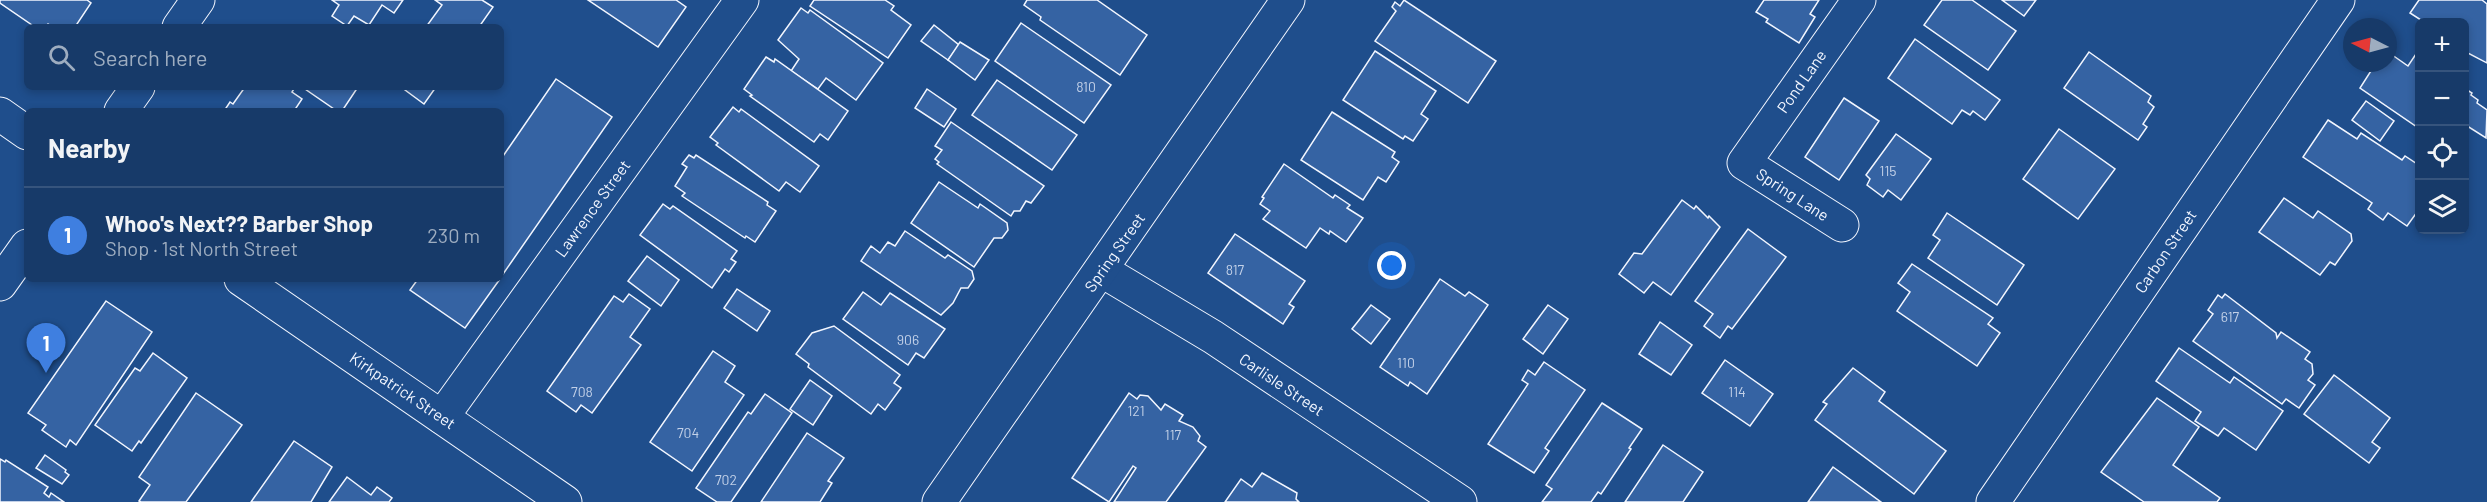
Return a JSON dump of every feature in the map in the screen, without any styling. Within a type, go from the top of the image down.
[{"type":"street","points":[[182,24],[198,0]]},
{"type":"street","name":"Lawrence Street","points":[[442,417],[742,0]]},
{"type":"street","name":"Spring Street","points":[[939,502],[1288,0]]},
{"type":"street","name":"Pond Lane","points":[[1744,163],[1859,0]]},
{"type":"street","name":"Carbon Street","points":[[1993,502],[2338,0]]},
{"type":"street","points":[[123,108],[136,90]]},
{"type":"street","points":[[0,114],[24,131]]},
{"type":"street","name":"Spring Lane","points":[[1744,163],[1842,225]]},
{"type":"street","points":[[0,284],[24,250]]},
{"type":"street","name":"Carlisle Street","points":[[1101,270],[1213,337],[1460,502]]},
{"type":"street","name":"Kirkpatrick Street","points":[[245,282],[565,502]]},
{"type":"building","points":[[0,0],[87,0],[91,3],[77,24],[31,24],[0,3]]},
{"type":"building","points":[[332,0],[403,0],[394,13],[382,5],[370,24],[354,16],[348,24],[344,24],[332,16],[339,5]]},
{"type":"building","points":[[435,0],[482,0],[493,7],[481,24],[428,24],[442,5]]},
{"type":"building","points":[[588,0],[676,0],[686,7],[658,47]]},
{"type":"building","points":[[814,0],[885,0],[894,6],[891,10],[911,25],[888,58],[810,6]]},
{"type":"building","points":[[1027,0],[1097,0],[1147,35],[1120,75],[1040,20],[1041,17],[1024,5]]},
{"type":"building","points":[[1404,0],[1496,61],[1468,103],[1375,41],[1396,11],[1392,7],[1395,2],[1400,6]]},
{"type":"building","points":[[1764,0],[1819,0],[1810,14],[1815,17],[1799,43],[1766,22],[1768,19],[1756,12]]},
{"type":"building","points":[[1942,0],[1972,0],[2016,31],[1988,70],[1924,25]]},
{"type":"building","points":[[2002,0],[2036,0],[2024,16]]},
{"type":"building","points":[[2419,0],[2482,0],[2487,4],[2487,63],[2469,54],[2469,18],[2418,18],[2410,13]]},
{"type":"building","points":[[801,8],[808,13],[810,10],[883,63],[856,100],[826,78],[818,89],[791,71],[799,59],[778,40]]},
{"type":"building","points":[[1021,23],[1111,85],[1084,123],[995,61]]},
{"type":"building","points":[[934,25],[959,45],[948,60],[921,41]]},
{"type":"building","points":[[1915,39],[2000,100],[1985,120],[1973,111],[1970,115],[1962,110],[1952,124],[1888,78]]},
{"type":"building","points":[[960,42],[989,60],[975,80],[948,60]]},
{"type":"building","points":[[1375,51],[1436,91],[1421,114],[1428,119],[1413,141],[1405,136],[1403,139],[1343,100]]},
{"type":"building","points":[[2089,52],[2151,96],[2148,102],[2154,107],[2143,124],[2147,127],[2138,140],[2064,88]]},
{"type":"building","points":[[2415,56],[2415,126],[2360,88],[2370,72],[2397,72],[2397,58],[2408,66]]},
{"type":"building","points":[[766,57],[774,62],[775,59],[848,111],[828,140],[820,134],[814,142],[750,96],[752,95],[744,89]]},
{"type":"building","points":[[556,79],[612,117],[504,273],[504,155]]},
{"type":"building","points":[[997,80],[1077,135],[1052,170],[972,115]]},
{"type":"building","points":[[927,89],[956,109],[944,127],[915,108]]},
{"type":"building","points":[[243,90],[293,90],[292,92],[302,99],[296,108],[226,108],[230,102],[233,104]]},
{"type":"building","points":[[306,90],[356,90],[344,108],[333,108]]},
{"type":"building","points":[[405,90],[434,90],[424,104]]},
{"type":"building","points":[[2469,91],[2478,100],[2477,103],[2487,110],[2486,138],[2469,127]]},
{"type":"building","points":[[1844,98],[1879,121],[1839,180],[1805,157]]},
{"type":"building","points":[[2366,101],[2394,121],[2380,141],[2352,120]]},
{"type":"building","points":[[733,107],[739,112],[741,109],[819,166],[800,192],[786,182],[779,191],[716,145],[718,143],[710,137]]},
{"type":"building","points":[[1332,112],[1395,152],[1392,157],[1399,162],[1386,182],[1378,177],[1363,200],[1301,160]]},
{"type":"building","points":[[2328,120],[2357,139],[2361,133],[2402,160],[2405,156],[2415,163],[2415,215],[2407,226],[2388,213],[2383,220],[2368,209],[2372,203],[2303,157]]},
{"type":"building","points":[[951,122],[1044,186],[1031,203],[1026,201],[1020,211],[1014,211],[1011,216],[937,164],[939,162],[935,159],[942,150],[935,146]]},
{"type":"building","points":[[2059,129],[2115,169],[2078,219],[2023,179]]},
{"type":"building","points":[[1896,134],[1931,159],[1901,200],[1888,190],[1883,197],[1867,185],[1870,179],[1866,175]]},
{"type":"building","points":[[689,155],[694,158],[696,155],[768,202],[767,205],[776,211],[755,242],[746,236],[745,238],[682,196],[685,193],[675,186],[687,167],[682,164]]},
{"type":"building","points":[[1284,164],[1333,198],[1335,195],[1350,205],[1347,208],[1363,218],[1346,242],[1330,231],[1329,234],[1320,228],[1306,248],[1263,219],[1270,211],[1260,204],[1264,198],[1262,197]]},
{"type":"building","points":[[939,182],[978,208],[980,204],[1007,223],[1008,230],[1002,238],[994,238],[974,267],[911,223]]},
{"type":"building","points":[[2284,198],[2313,218],[2318,211],[2351,234],[2352,241],[2335,265],[2330,262],[2320,275],[2259,232]]},
{"type":"building","points":[[1682,200],[1694,209],[1696,206],[1720,227],[1671,295],[1653,282],[1644,293],[1619,274],[1634,253],[1642,254]]},
{"type":"building","points":[[663,204],[670,209],[673,206],[737,251],[731,259],[736,262],[729,272],[725,269],[712,288],[640,235]]},
{"type":"building","points":[[1947,213],[2024,265],[1997,305],[1928,258],[1940,240],[1933,235]]},
{"type":"building","points":[[1748,229],[1786,257],[1732,329],[1728,326],[1720,338],[1704,326],[1713,314],[1695,301]]},
{"type":"building","points":[[905,231],[945,258],[948,255],[972,271],[974,279],[968,288],[961,288],[953,303],[941,315],[861,261],[871,246],[880,253],[888,242],[895,246]]},
{"type":"building","points":[[1235,234],[1305,281],[1289,304],[1294,307],[1283,324],[1208,273]]},
{"type":"building","points":[[647,256],[679,280],[661,306],[628,281]]},
{"type":"building","points":[[1912,264],[1993,318],[1988,324],[2000,333],[1977,366],[1897,311],[1910,292],[1898,283]]},
{"type":"building","points":[[1440,279],[1465,296],[1469,292],[1488,305],[1427,394],[1410,382],[1408,386],[1380,367]]},
{"type":"building","points":[[416,282],[498,282],[465,328],[410,290]]},
{"type":"building","points":[[737,289],[770,311],[757,331],[724,308]]},
{"type":"building","points":[[863,292],[881,305],[890,293],[945,329],[924,358],[916,353],[908,365],[843,319]]},
{"type":"building","points":[[629,294],[650,309],[630,337],[641,345],[592,413],[581,405],[576,412],[547,391],[614,296],[623,302]]},
{"type":"building","points":[[2225,294],[2276,333],[2277,338],[2281,332],[2310,352],[2305,359],[2312,364],[2313,374],[2308,380],[2315,385],[2299,408],[2286,399],[2282,404],[2193,341],[2213,314],[2208,310],[2218,295],[2222,298]]},
{"type":"building","points":[[106,301],[152,332],[76,445],[70,440],[66,447],[42,430],[46,425],[28,413]]},
{"type":"building","points":[[1371,305],[1390,319],[1371,344],[1352,329]]},
{"type":"building","points":[[1548,305],[1568,319],[1543,354],[1523,339]]},
{"type":"building","points":[[1660,322],[1692,345],[1671,375],[1639,354]]},
{"type":"building","points":[[834,326],[900,375],[894,383],[901,388],[885,410],[878,404],[871,414],[808,367],[809,364],[796,354],[812,333]]},
{"type":"building","points":[[2179,348],[2230,383],[2234,377],[2283,411],[2256,450],[2224,428],[2218,436],[2195,421],[2201,412],[2156,381]]},
{"type":"building","points":[[713,351],[735,366],[725,382],[744,395],[692,471],[650,442]]},
{"type":"building","points":[[153,353],[187,378],[141,443],[139,441],[132,451],[95,425],[135,368],[140,371]]},
{"type":"building","points":[[1725,360],[1773,394],[1750,426],[1702,393]]},
{"type":"building","points":[[1544,362],[1585,390],[1545,448],[1549,451],[1534,473],[1488,444],[1528,384],[1522,380],[1528,370],[1535,375]]},
{"type":"building","points":[[1853,368],[1885,392],[1879,401],[1946,451],[1914,494],[1815,420],[1827,404],[1823,402]]},
{"type":"building","points":[[2334,375],[2390,418],[2372,442],[2380,448],[2369,463],[2304,414]]},
{"type":"building","points":[[810,380],[832,396],[813,425],[790,409]]},
{"type":"building","points":[[196,393],[242,425],[186,502],[139,501],[150,485],[139,477]]},
{"type":"building","points":[[1129,393],[1137,399],[1140,395],[1148,396],[1161,410],[1165,404],[1183,415],[1179,421],[1193,427],[1200,436],[1198,441],[1206,447],[1166,502],[1114,502],[1136,468],[1133,466],[1109,502],[1072,478]]},
{"type":"building","points":[[765,394],[792,413],[731,502],[717,502],[696,488],[748,412],[751,414]]},
{"type":"building","points":[[2157,398],[2199,427],[2173,465],[2220,498],[2217,502],[2144,502],[2101,472]]},
{"type":"building","points":[[1602,403],[1642,429],[1629,448],[1631,449],[1601,494],[1598,492],[1591,502],[1542,502],[1552,489],[1546,485]]},
{"type":"building","points":[[807,433],[844,458],[828,481],[832,483],[820,502],[761,502]]},
{"type":"building","points":[[294,441],[332,467],[311,502],[251,502]]},
{"type":"building","points":[[1663,445],[1703,472],[1683,502],[1625,502]]},
{"type":"building","points":[[45,455],[66,470],[65,472],[69,475],[62,484],[36,468]]},
{"type":"building","points":[[0,459],[5,462],[6,460],[48,487],[44,493],[49,497],[51,493],[64,502],[0,502]]},
{"type":"building","points":[[1833,467],[1881,502],[1808,502]]},
{"type":"building","points":[[1262,473],[1297,493],[1296,499],[1299,502],[1225,502],[1241,479],[1252,487]]},
{"type":"building","points":[[347,477],[371,495],[377,487],[392,498],[389,502],[329,502]]},
{"type":"place","name":"Whoo's Next?? Barber Shop","points":[[46,373]]}]
